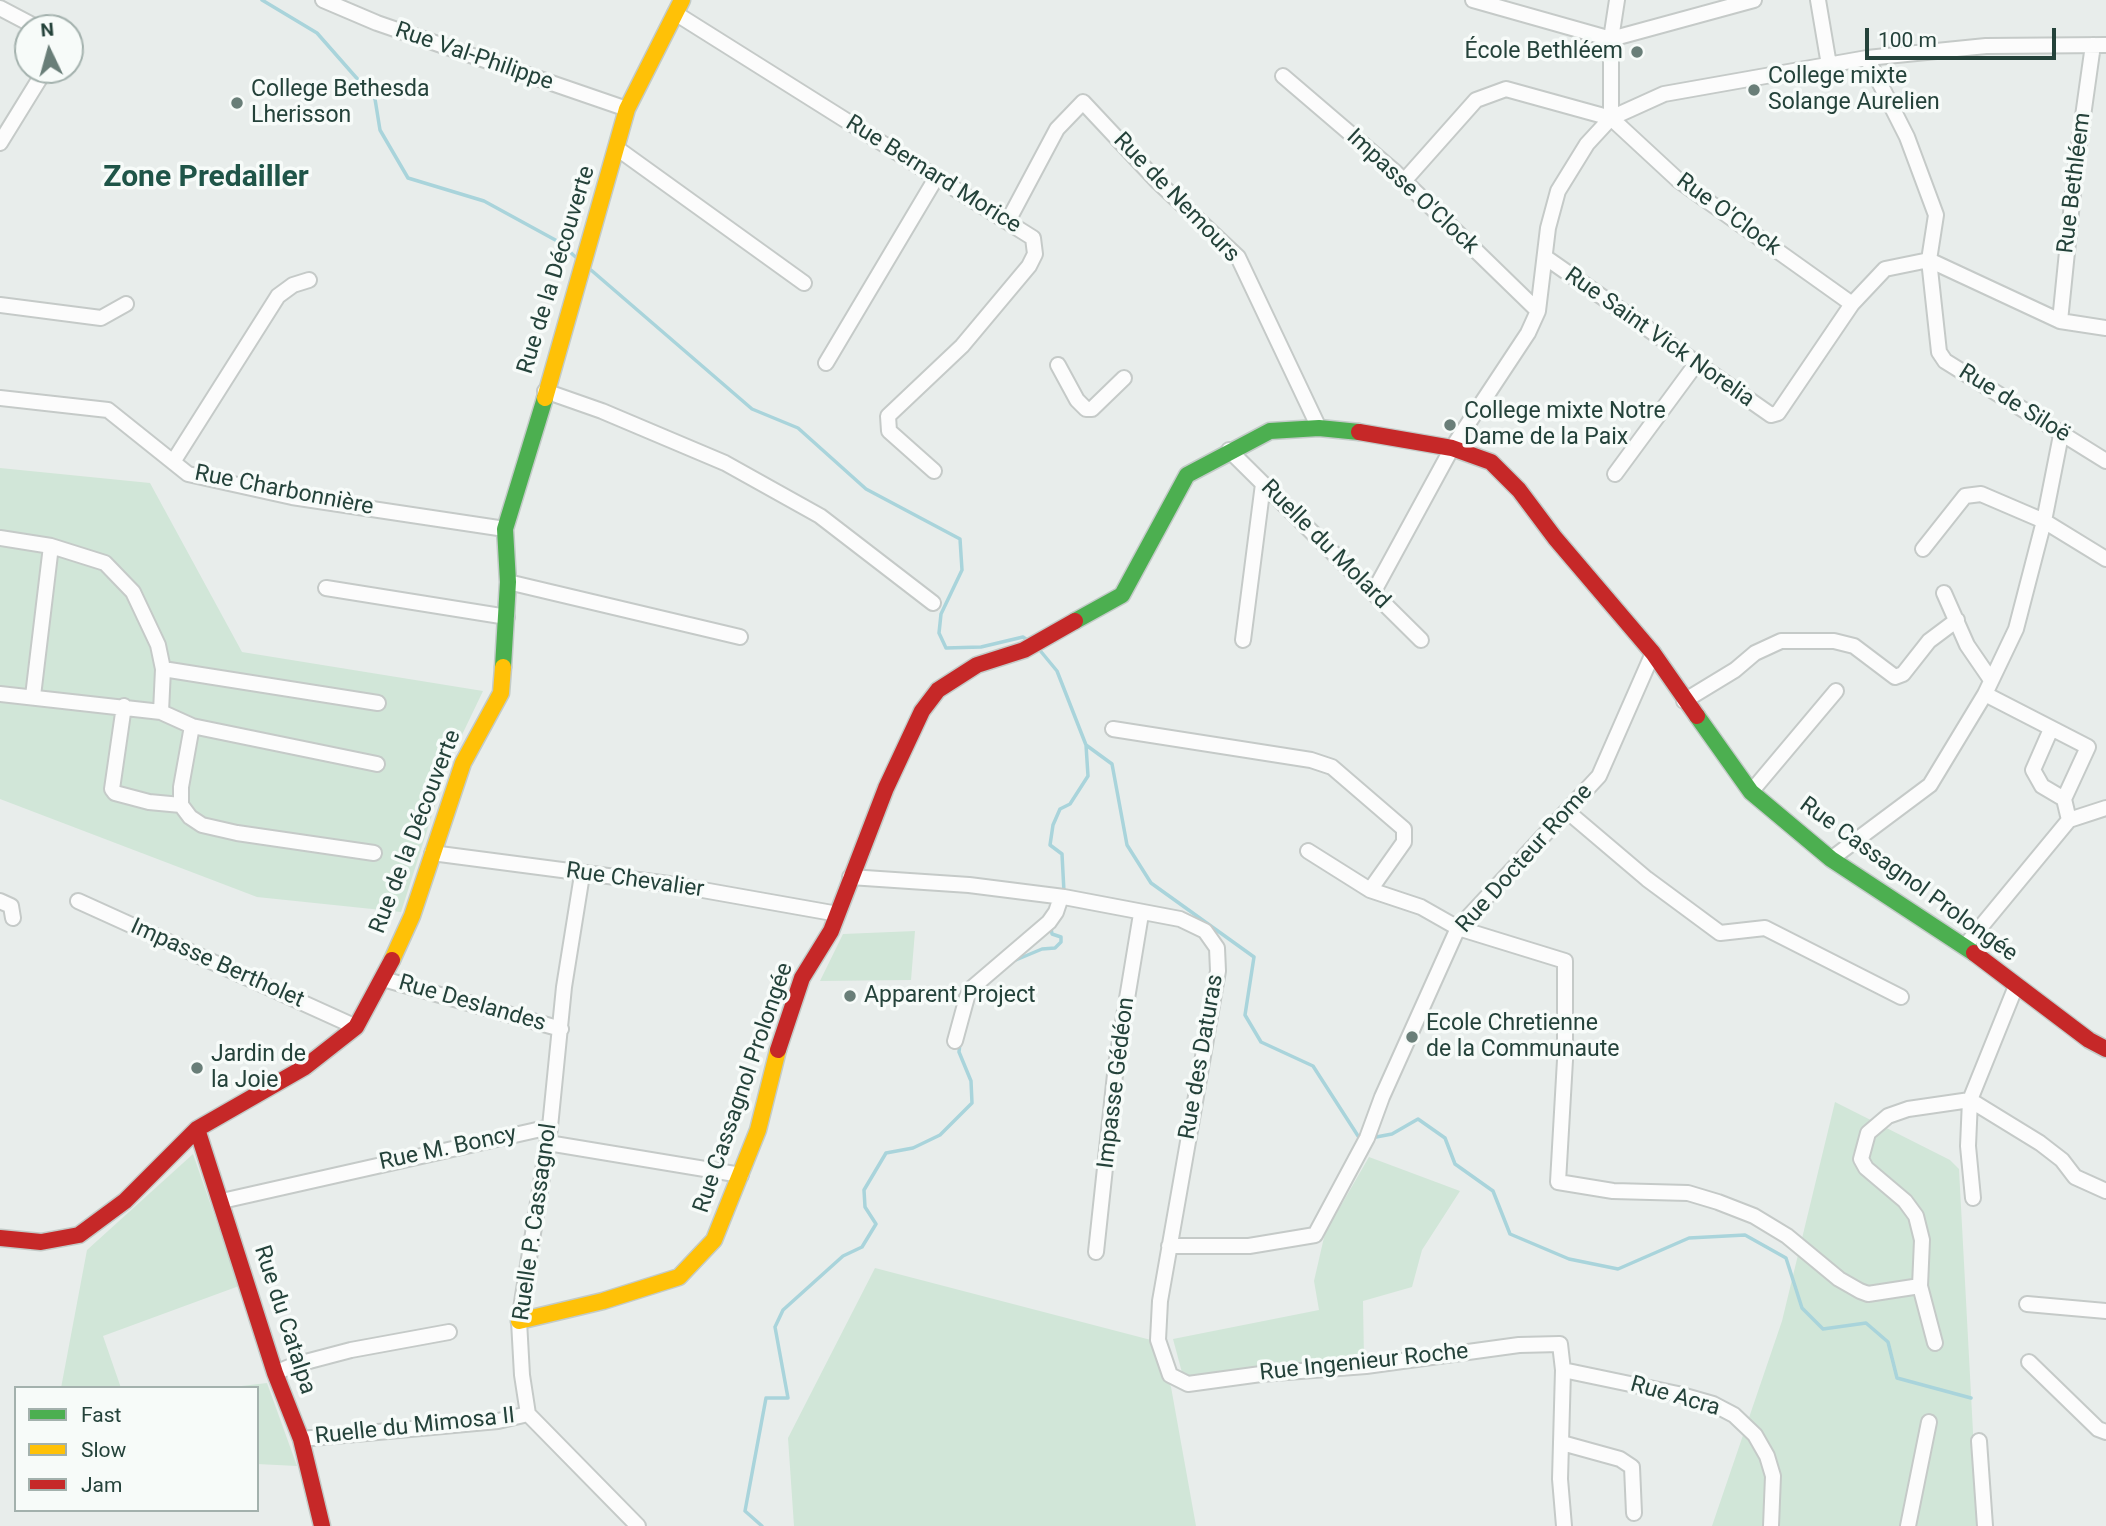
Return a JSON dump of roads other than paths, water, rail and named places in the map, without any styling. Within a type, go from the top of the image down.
[{"type":"street","name":"Rue Val-Philippe","points":[[323,0],[377,23],[627,110]]},
{"type":"street","points":[[1473,0],[1611,39],[1754,0]]},
{"type":"street","points":[[1611,118],[1611,39],[1616,0]]},
{"type":"street","points":[[1818,0],[1829,65]]},
{"type":"street","name":"Rue de la Découverte","points":[[0,1238],[41,1242],[79,1235],[125,1200],[197,1129],[305,1067],[356,1027],[383,979],[412,916],[463,763],[501,692],[508,582],[505,529],[581,280],[627,110],[679,6]]},
{"type":"street","name":"Rue Bernard Morice","points":[[679,6],[936,178],[1033,238],[1035,254],[1030,265],[962,346],[886,420],[889,431],[934,471]]},
{"type":"street","points":[[1373,593],[1452,448],[1528,333],[1538,311],[1548,228],[1558,191],[1587,144],[1611,118],[1664,94],[1867,58],[1986,46],[2100,45]]},
{"type":"street","name":"Rue Bethléem","points":[[2060,321],[2075,173],[2100,45]]},
{"type":"street","name":"Rue de Siloë","points":[[1867,58],[1907,137],[1936,215],[1929,260],[1939,352],[1945,361],[2106,461]]},
{"type":"street","name":"Impasse O'Clock","points":[[1283,76],[1404,181],[1538,311]]},
{"type":"street","points":[[0,143],[36,84]]},
{"type":"street","points":[[1404,181],[1476,100],[1506,89],[1611,118]]},
{"type":"street","name":"Rue de Nemours","points":[[1008,221],[1058,129],[1083,102],[1158,182],[1238,257],[1319,428]]},
{"type":"street","name":"Rue O'Clock","points":[[1611,118],[1678,180],[1852,304]]},
{"type":"street","points":[[618,149],[804,283]]},
{"type":"street","points":[[826,363],[936,178]]},
{"type":"street","name":"Rue Saint Vick Norelia","points":[[1545,257],[1767,414],[1779,413],[1852,304],[1885,269],[1929,260]]},
{"type":"street","points":[[1929,260],[2060,321],[2106,328]]},
{"type":"street","points":[[173,462],[278,296],[293,285],[309,280]]},
{"type":"street","points":[[0,305],[102,318],[126,304]]},
{"type":"street","points":[[1615,474],[1696,364]]},
{"type":"street","points":[[1058,365],[1077,400],[1086,409],[1092,409],[1124,378]]},
{"type":"street","points":[[545,391],[602,411],[724,463],[820,516],[933,603]]},
{"type":"street","name":"Rue Charbonnière","points":[[0,398],[108,410],[188,474],[292,498],[505,529]]},
{"type":"street","name":"Rue Cassagnol Prolongée","points":[[519,1321],[603,1301],[679,1277],[714,1240],[758,1130],[772,1066],[802,978],[838,914],[850,877],[922,711],[938,690],[977,665],[1024,650],[1122,595],[1187,475],[1229,450],[1270,431],[1319,428],[1362,432],[1452,448],[1491,462],[1519,490],[1555,538],[1653,653],[1684,701],[1751,792],[1831,859],[1965,946],[2089,1040],[2106,1049]]},
{"type":"street","points":[[1831,859],[1930,785],[1985,694],[2016,629],[2044,521],[2061,435]]},
{"type":"street","name":"Ruelle du Molard","points":[[1229,450],[1421,640]]},
{"type":"street","points":[[1243,640],[1263,484]]},
{"type":"street","points":[[1923,549],[1965,496],[1981,494],[2044,521],[2106,559]]},
{"type":"street","points":[[0,538],[51,545],[105,562],[133,592],[158,645],[163,669],[161,712]]},
{"type":"street","points":[[33,696],[51,545]]},
{"type":"street","points":[[508,582],[740,636]]},
{"type":"street","points":[[326,588],[507,617]]},
{"type":"street","points":[[1944,593],[1967,645],[1991,680]]},
{"type":"street","points":[[1684,701],[1735,670],[1755,653],[1781,641],[1814,639],[1854,646],[1895,677],[1903,674],[1929,641],[1957,620]]},
{"type":"street","name":"Rue Docteur Rome","points":[[1169,1247],[1249,1246],[1315,1235],[1367,1138],[1382,1097],[1458,928],[1599,776],[1653,653]]},
{"type":"street","points":[[163,669],[378,703]]},
{"type":"street","points":[[1751,792],[1836,691]]},
{"type":"street","points":[[0,694],[161,712],[192,726],[377,764]]},
{"type":"street","points":[[1985,694],[2088,747],[2064,799],[2069,820]]},
{"type":"street","points":[[124,706],[112,789],[115,793],[149,802],[181,804]]},
{"type":"street","points":[[192,726],[181,787],[181,804],[190,817],[202,825],[374,853]]},
{"type":"street","points":[[1113,729],[1311,760],[1332,767],[1404,829],[1404,842],[1370,890]]},
{"type":"street","points":[[2051,729],[2034,770],[2042,786],[2064,799]]},
{"type":"street","points":[[1965,946],[2069,820],[2106,808]]},
{"type":"street","points":[[1568,812],[1628,864],[1720,933],[1765,928],[1900,997]]},
{"type":"street","points":[[1308,851],[1370,890],[1421,908],[1458,928],[1566,961],[1565,1060],[1558,1182],[1613,1191],[1688,1193],[1754,1216],[1787,1236],[1839,1279],[1860,1291],[1868,1294],[1920,1286]]},
{"type":"street","name":"Rue Chevalier","points":[[432,853],[669,884],[838,914]]},
{"type":"street","name":"Ruelle P. Cassagnol","points":[[528,1414],[522,1375],[519,1321],[548,1143],[564,987],[582,874]]},
{"type":"street","name":"Rue des Daturas","points":[[850,877],[969,885],[1061,897],[1180,919],[1205,931],[1217,948],[1218,971],[1160,1301],[1158,1340],[1170,1375]]},
{"type":"street","points":[[954,1041],[967,997],[973,987],[1049,922],[1061,897]]},
{"type":"street","points":[[0,901],[11,906],[13,918]]},
{"type":"street","name":"Impasse Bertholet","points":[[78,901],[356,1027]]},
{"type":"street","name":"Impasse Gédéon","points":[[1096,1252],[1116,1065],[1142,914]]},
{"type":"street","name":"Rue Deslandes","points":[[383,979],[561,1029]]},
{"type":"street","points":[[1973,1198],[1968,1146],[1970,1100],[2016,986]]},
{"type":"street","points":[[1935,1343],[1920,1286],[1922,1240],[1916,1216],[1905,1201],[1866,1168],[1861,1159],[1868,1133],[1888,1116],[1932,1104],[1970,1100],[2039,1143],[2062,1160],[2075,1177],[2106,1191]]},
{"type":"street","name":"Rue M. Boncy","points":[[222,1201],[550,1127]]},
{"type":"street","name":"Rue du Catalpa","points":[[197,1129],[275,1373],[301,1439],[322,1526]]},
{"type":"street","name":"Rue M. Boncy","points":[[548,1143],[741,1175]]},
{"type":"street","points":[[2027,1304],[2106,1311]]},
{"type":"street","points":[[275,1373],[294,1364],[351,1350],[449,1332]]},
{"type":"street","name":"Rue Ingenieur Roche","points":[[1170,1375],[1188,1384],[1261,1374],[1366,1366],[1518,1345],[1560,1344],[1563,1370]]},
{"type":"street","points":[[2029,1362],[2098,1429],[2106,1432]]},
{"type":"street","points":[[1563,1370],[1560,1479],[1564,1526]]},
{"type":"street","name":"Rue Acra","points":[[1563,1370],[1713,1404],[1734,1415],[1755,1435],[1767,1456],[1773,1476],[1771,1526]]},
{"type":"street","points":[[528,1414],[638,1526]]},
{"type":"street","name":"Ruelle du Mimosa II","points":[[301,1439],[486,1422],[528,1414]]},
{"type":"street","points":[[1908,1526],[1929,1422]]},
{"type":"street","points":[[1979,1441],[1985,1526]]},
{"type":"street","points":[[1562,1443],[1620,1459],[1632,1466],[1634,1513]]},
{"type":"waterway","points":[[262,0],[317,33],[375,99],[380,130],[408,178],[484,201],[559,242],[580,261]]},
{"type":"waterway","points":[[591,270],[752,409],[798,428],[866,489],[960,539],[962,570],[941,614],[939,633],[946,648],[981,647],[1023,637],[1026,639]]},
{"type":"waterway","points":[[1038,648],[1057,671],[1086,745],[1088,776],[1070,804],[1060,809],[1053,825],[1050,845],[1062,854],[1064,892]]},
{"type":"waterway","points":[[1086,745],[1112,764],[1127,845],[1151,883],[1254,957],[1245,1015],[1261,1042],[1313,1066],[1360,1139]]},
{"type":"waterway","points":[[1011,962],[1042,949],[1055,948],[1061,942],[1061,937],[1052,934],[1051,928]]},
{"type":"waterway","points":[[762,1526],[745,1511],[766,1398],[788,1398],[775,1327],[783,1310],[843,1256],[862,1247],[876,1224],[865,1207],[864,1190],[886,1153],[913,1148],[940,1135],[972,1103],[971,1081],[959,1052],[960,1043]]},
{"type":"waterway","points":[[1371,1138],[1392,1134],[1418,1119],[1445,1138],[1455,1164],[1493,1191],[1510,1234],[1569,1259],[1618,1269],[1689,1238],[1745,1235],[1786,1258],[1802,1308],[1823,1329],[1866,1323],[1888,1342],[1897,1378],[1971,1398]]},
{"type":"place","name":"École Bethléem","points":[[1637,52]]},
{"type":"place","name":"College mixte Solange Aurelien","points":[[1754,90]]},
{"type":"place","name":"College Bethesda Lherisson","points":[[237,103]]},
{"type":"place","name":"College mixte Notre Dame de la Paix","points":[[1450,425]]},
{"type":"place","name":"Apparent Project","points":[[850,996]]},
{"type":"place","name":"Ecole Chretienne de la Communaute","points":[[1412,1037]]},
{"type":"place","name":"Jardin de la Joie","points":[[197,1068]]},
{"type":"district","name":"Zone Predailler","points":[[206,178]]}]
